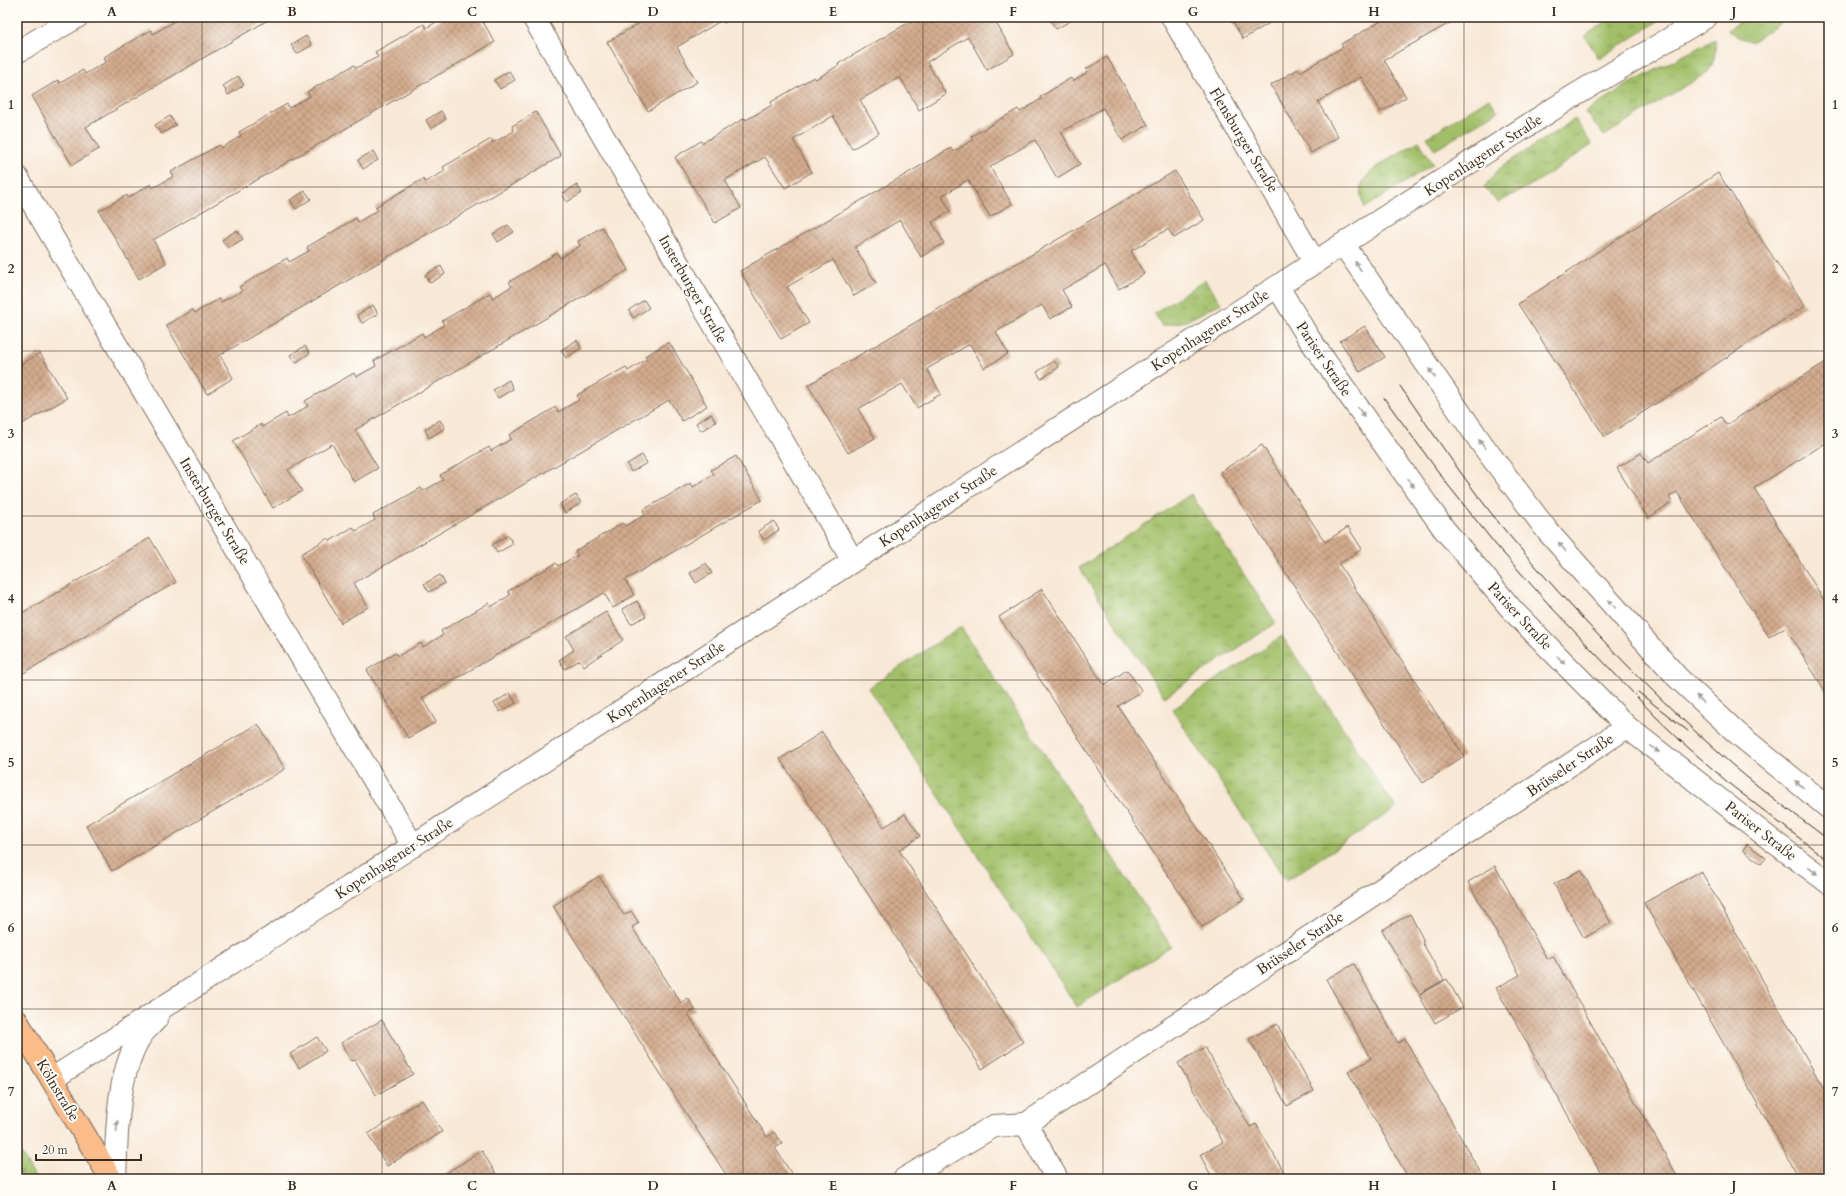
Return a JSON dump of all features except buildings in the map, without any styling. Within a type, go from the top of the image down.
[{"type":"main road","name":"Kölnstraße","points":[[17,1022],[111,1179]]},
{"type":"street","points":[[17,52],[77,17]]},
{"type":"street","name":"Insterburger Straße","points":[[532,17],[852,561]]},
{"type":"street","name":"Flensburger Straße","points":[[1172,17],[1315,262]]},
{"type":"street","name":"Kopenhagener Straße","points":[[52,1079],[1343,244],[1572,98],[1706,17]]},
{"type":"street","name":"Insterburger Straße","points":[[17,177],[413,846]]},
{"type":"street","points":[[1343,244],[1484,447],[1550,533],[1678,678],[1737,733],[1829,808]]},
{"type":"street","name":"Pariser Straße","points":[[1278,287],[1308,337],[1444,529],[1514,612],[1627,727],[1770,840],[1829,883]]},
{"type":"street","name":"Brüsseler Straße","points":[[1026,1124],[1627,727]]},
{"type":"street","name":"Kopenhagener Straße","points":[[115,1179],[117,1124],[121,1094],[130,1057],[142,1034],[174,1000]]},
{"type":"street","points":[[904,1179],[994,1126],[1026,1124],[1057,1179]]},
{"type":"green space","points":[[1613,17],[1665,17],[1599,59],[1585,36]]},
{"type":"green space","points":[[1745,17],[1789,17],[1753,42],[1738,37],[1728,30]]},
{"type":"green space","points":[[1715,39],[1714,56],[1708,72],[1604,136],[1586,112],[1627,85]]},
{"type":"green space","points":[[1489,98],[1498,111],[1435,150],[1427,137]]},
{"type":"green space","points":[[1575,119],[1592,145],[1538,181],[1498,203],[1484,187],[1498,170]]},
{"type":"green space","points":[[1419,141],[1433,164],[1365,208],[1361,191],[1362,184],[1365,179],[1375,168]]},
{"type":"green space","points":[[1205,280],[1221,303],[1186,321],[1162,326],[1154,313]]},
{"type":"green space","points":[[1191,494],[1276,623],[1164,697],[1079,568]]},
{"type":"green space","points":[[961,627],[1171,946],[1077,1007],[868,688]]},
{"type":"green space","points":[[1282,636],[1396,808],[1286,881],[1172,709]]},
{"type":"green space","points":[[17,1146],[36,1179],[17,1179]]},
{"type":"tram line","points":[[1400,386],[1452,461],[1508,534],[1584,620],[1664,702],[1746,777],[1829,840]]},
{"type":"tram line","points":[[1384,398],[1448,485],[1495,544],[1553,609],[1655,716],[1732,786],[1829,861]]},
{"type":"tram line","points":[[1638,692],[1688,731]]}]
